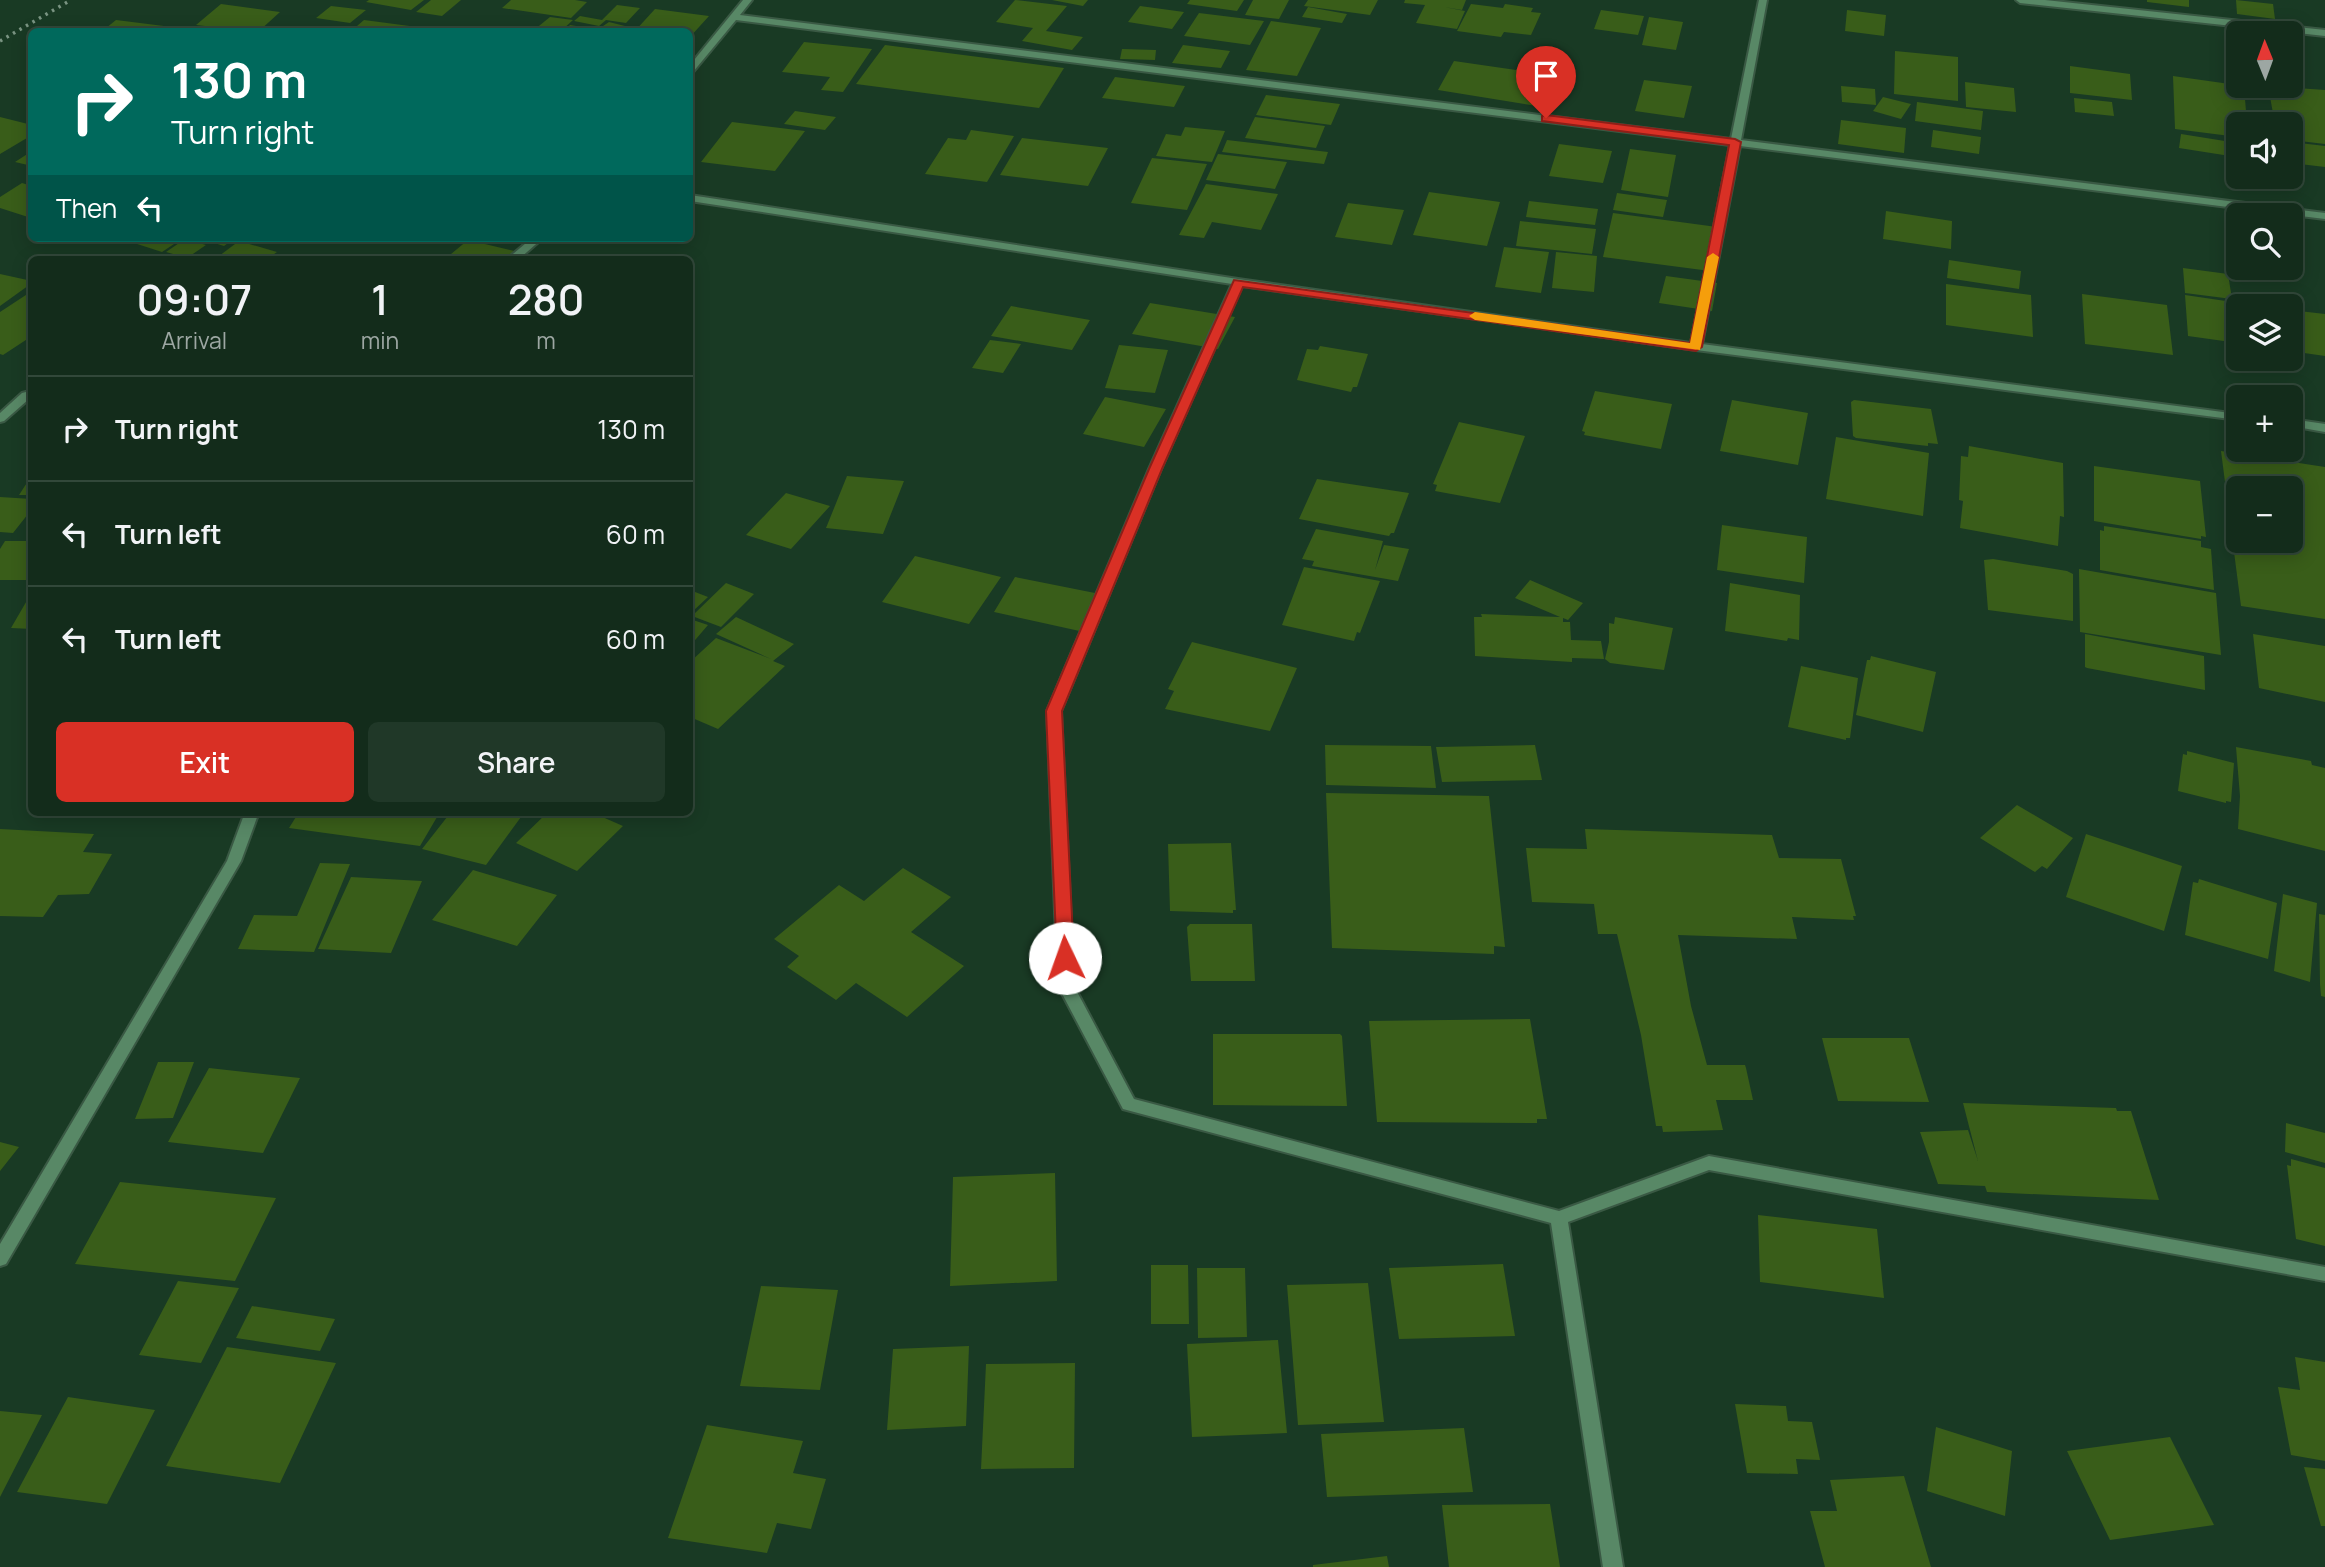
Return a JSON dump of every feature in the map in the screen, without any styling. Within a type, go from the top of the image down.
[{"type":"street","points":[[693,66],[748,0]]},
{"type":"street","points":[[1696,347],[1763,0]]},
{"type":"street","points":[[2020,0],[2325,33]]},
{"type":"street","points":[[734,17],[2325,216]]},
{"type":"street","points":[[693,198],[1238,282],[1696,347],[2226,415]]},
{"type":"street","points":[[516,256],[533,242]]},
{"type":"street","points":[[1238,282],[1054,711],[1066,986],[1129,1104],[1559,1218],[1709,1163],[2325,1274]]},
{"type":"street","points":[[0,419],[28,396]]},
{"type":"street","points":[[2303,425],[2325,428]]},
{"type":"street","points":[[0,1259],[234,861],[251,816]]},
{"type":"street","points":[[1559,1218],[1613,1567]]},
{"type":"building","points":[[424,0],[411,10],[366,2]]},
{"type":"building","points":[[431,0],[461,0],[442,16],[416,12]]},
{"type":"building","points":[[511,0],[587,2],[571,18],[502,8]]},
{"type":"building","points":[[1015,0],[1067,6],[1046,31],[1083,37],[1072,50],[1022,41],[1033,28],[996,22]]},
{"type":"building","points":[[1052,0],[1088,0],[1083,6]]},
{"type":"building","points":[[1190,0],[1244,0],[1237,11],[1187,4]]},
{"type":"building","points":[[1253,0],[1289,0],[1279,19],[1245,15]]},
{"type":"building","points":[[1308,0],[1378,0],[1370,15],[1304,6]]},
{"type":"building","points":[[1405,0],[1466,0],[1462,10],[1444,7],[1465,11],[1457,29],[1416,23],[1425,5],[1404,3]]},
{"type":"building","points":[[2189,0],[2189,7],[2147,2]]},
{"type":"building","points":[[2236,0],[2273,4],[2275,19],[2237,14]]},
{"type":"building","points":[[221,4],[280,12],[262,28],[196,25]]},
{"type":"building","points":[[1471,4],[1503,8],[1505,4],[1533,8],[1531,12],[1541,13],[1531,35],[1504,32],[1501,37],[1457,31]]},
{"type":"building","points":[[617,5],[640,8],[626,23],[606,20],[599,26],[574,21],[580,16],[602,20]]},
{"type":"building","points":[[331,6],[366,10],[350,23],[316,18]]},
{"type":"building","points":[[1140,6],[1184,12],[1172,29],[1128,22]]},
{"type":"building","points":[[1308,7],[1347,14],[1342,23],[1302,17]]},
{"type":"building","points":[[655,9],[709,16],[693,34],[693,28],[638,28]]},
{"type":"building","points":[[1601,10],[1644,16],[1638,35],[1594,29]]},
{"type":"building","points":[[1847,10],[1886,15],[1884,36],[1845,31]]},
{"type":"building","points":[[1199,13],[1264,21],[1250,45],[1184,36]]},
{"type":"building","points":[[550,17],[573,20],[564,28],[536,28]]},
{"type":"building","points":[[1649,17],[1683,22],[1676,50],[1642,45]]},
{"type":"building","points":[[116,20],[172,27],[171,28],[106,28]]},
{"type":"building","points":[[364,20],[425,28],[355,28]]},
{"type":"building","points":[[1271,21],[1321,28],[1297,76],[1246,70]]},
{"type":"building","points":[[609,22],[633,28],[600,28]]},
{"type":"building","points":[[570,25],[589,28],[567,28]]},
{"type":"building","points":[[804,42],[872,49],[843,92],[821,90],[830,77],[782,72]]},
{"type":"building","points":[[885,45],[1064,68],[1039,108],[856,84]]},
{"type":"building","points":[[1183,45],[1230,51],[1221,68],[1172,63]]},
{"type":"building","points":[[1122,49],[1156,50],[1155,60],[1120,59]]},
{"type":"building","points":[[1895,51],[1958,57],[1958,101],[1894,94]]},
{"type":"building","points":[[1454,61],[1516,70],[1519,65],[1554,71],[1537,106],[1438,90]]},
{"type":"building","points":[[2070,66],[2130,74],[2132,100],[2070,93]]},
{"type":"building","points":[[2173,76],[2226,83],[2226,98],[2245,98],[2246,112],[2226,112],[2226,135],[2175,129]]},
{"type":"building","points":[[1115,77],[1185,86],[1174,107],[1102,98]]},
{"type":"building","points":[[1644,80],[1692,86],[1684,118],[1635,111]]},
{"type":"building","points":[[1965,82],[2014,88],[2016,112],[1966,107]]},
{"type":"building","points":[[1841,86],[1875,89],[1876,105],[1842,102]]},
{"type":"building","points":[[2303,88],[2325,90],[2325,144],[2303,141],[2303,112],[2273,112],[2270,98],[2303,98]]},
{"type":"building","points":[[1266,95],[1340,104],[1331,125],[1256,115]]},
{"type":"building","points":[[1883,97],[1911,104],[1901,119],[1873,111]]},
{"type":"building","points":[[2074,98],[2112,102],[2114,116],[2075,112]]},
{"type":"building","points":[[1917,102],[1983,111],[1981,130],[1915,121]]},
{"type":"building","points":[[795,111],[836,117],[825,130],[784,124]]},
{"type":"building","points":[[0,117],[28,124],[28,137],[0,154]]},
{"type":"building","points":[[1255,117],[1325,126],[1316,148],[1245,138]]},
{"type":"building","points":[[1841,120],[1906,128],[1904,153],[1838,144]]},
{"type":"building","points":[[732,122],[805,131],[775,171],[701,162]]},
{"type":"building","points":[[1185,127],[1225,131],[1212,162],[1156,156],[1166,134],[1181,136]]},
{"type":"building","points":[[971,130],[1014,136],[987,182],[925,174],[948,138],[966,140]]},
{"type":"building","points":[[1933,130],[1981,137],[1979,154],[1931,147]]},
{"type":"building","points":[[2181,134],[2226,141],[2226,155],[2179,148]]},
{"type":"building","points":[[1022,138],[1108,148],[1088,186],[1000,175]]},
{"type":"building","points":[[1227,140],[1328,152],[1324,164],[1222,152]]},
{"type":"building","points":[[2303,143],[2325,146],[2325,167],[2303,164]]},
{"type":"building","points":[[1559,144],[1612,151],[1603,183],[1549,176]]},
{"type":"building","points":[[1630,149],[1676,155],[1668,197],[1621,190]]},
{"type":"building","points":[[28,154],[28,165],[15,162]]},
{"type":"building","points":[[1218,154],[1287,162],[1275,189],[1206,180]]},
{"type":"building","points":[[1152,158],[1207,164],[1187,210],[1131,203]]},
{"type":"building","points":[[22,183],[28,185],[28,217],[0,208],[0,197]]},
{"type":"building","points":[[1206,184],[1278,194],[1261,230],[1212,222],[1204,238],[1179,235]]},
{"type":"building","points":[[1429,192],[1500,202],[1487,246],[1413,235]]},
{"type":"building","points":[[1617,193],[1667,200],[1663,217],[1613,210]]},
{"type":"building","points":[[1529,201],[1598,209],[1595,225],[1526,217]]},
{"type":"building","points":[[1348,203],[1404,210],[1392,245],[1335,237]]},
{"type":"building","points":[[1886,211],[1952,221],[1951,249],[1883,239]]},
{"type":"building","points":[[1613,213],[1717,227],[1710,271],[1603,257]]},
{"type":"building","points":[[1520,221],[1596,229],[1592,254],[1516,246]]},
{"type":"building","points":[[136,242],[177,242],[162,252]]},
{"type":"building","points":[[181,242],[206,245],[190,256],[166,252]]},
{"type":"building","points":[[211,242],[230,242],[224,246]]},
{"type":"building","points":[[238,242],[277,252],[271,256],[219,256]]},
{"type":"building","points":[[466,242],[527,254],[525,256],[449,256]]},
{"type":"building","points":[[1504,247],[1549,252],[1541,293],[1495,287]]},
{"type":"building","points":[[1556,252],[1597,256],[1594,292],[1552,288]]},
{"type":"building","points":[[1949,260],[2021,271],[2019,289],[1947,278]]},
{"type":"building","points":[[2183,268],[2226,274],[2231,294],[2226,294],[2226,298],[2185,293]]},
{"type":"building","points":[[0,274],[28,280],[28,286],[0,306]]},
{"type":"building","points":[[1666,276],[1717,283],[1712,311],[1659,303]]},
{"type":"building","points":[[1946,284],[2031,295],[2033,337],[1946,325]]},
{"type":"building","points":[[28,294],[28,339],[3,355],[0,354],[0,312]]},
{"type":"building","points":[[2082,294],[2167,305],[2173,355],[2085,344]]},
{"type":"building","points":[[2185,295],[2226,301],[2226,341],[2188,336]]},
{"type":"building","points":[[1150,303],[1235,317],[1218,349],[1132,334]]},
{"type":"building","points":[[1011,306],[1090,320],[1072,350],[991,336]]},
{"type":"building","points":[[2303,311],[2325,314],[2325,356],[2304,353]]},
{"type":"building","points":[[990,340],[1021,344],[1003,373],[972,368]]},
{"type":"building","points":[[1119,345],[1168,350],[1155,393],[1105,388]]},
{"type":"building","points":[[1320,346],[1368,354],[1357,387],[1353,387],[1351,392],[1297,380],[1307,349],[1318,350]]},
{"type":"building","points":[[1595,391],[1672,404],[1661,449],[1584,435],[1585,432],[1582,431]]},
{"type":"building","points":[[1105,397],[1166,409],[1144,447],[1083,434]]},
{"type":"building","points":[[1732,400],[1808,413],[1798,465],[1720,451]]},
{"type":"building","points":[[1854,400],[1931,409],[1938,444],[1928,443],[1928,446],[1856,438],[1853,436],[1851,402]]},
{"type":"building","points":[[1459,422],[1525,436],[1500,503],[1435,491],[1437,485],[1433,484]]},
{"type":"building","points":[[1836,437],[1929,453],[1923,516],[1826,499]]},
{"type":"building","points":[[1969,446],[2063,463],[2064,517],[2060,516],[2058,546],[1960,528],[1963,501],[1959,500],[1961,456],[1968,457]]},
{"type":"building","points":[[2221,451],[2226,452],[2226,462],[2292,462],[2325,467],[2325,619],[2241,606],[2234,553],[2303,553],[2303,476],[2226,476],[2226,490]]},
{"type":"building","points":[[2094,466],[2200,481],[2206,537],[2201,536],[2201,539],[2094,521]]},
{"type":"building","points":[[847,476],[904,481],[883,534],[826,528]]},
{"type":"building","points":[[1317,479],[1409,493],[1394,533],[1389,536],[1299,519]]},
{"type":"building","points":[[28,481],[28,495],[19,495]]},
{"type":"building","points":[[786,493],[830,506],[791,549],[746,535]]},
{"type":"building","points":[[0,497],[28,499],[28,514],[13,533],[0,532]]},
{"type":"building","points":[[1722,525],[1807,537],[1804,583],[1717,570]]},
{"type":"building","points":[[2104,526],[2201,541],[2201,547],[2211,549],[2214,590],[2100,570],[2100,530],[2104,531]]},
{"type":"building","points":[[1316,529],[1383,541],[1375,570],[1384,545],[1409,549],[1398,581],[1312,566],[1314,561],[1302,559]]},
{"type":"building","points":[[5,541],[28,541],[28,580],[0,580],[0,549]]},
{"type":"building","points":[[915,556],[1001,577],[969,624],[882,602]]},
{"type":"building","points":[[1993,559],[2073,574],[2073,621],[1988,610],[1984,560]]},
{"type":"building","points":[[1304,567],[1380,581],[1360,633],[1357,632],[1354,641],[1282,625]]},
{"type":"building","points":[[2079,569],[2216,593],[2221,655],[2080,632]]},
{"type":"building","points":[[1015,577],[1105,595],[1084,632],[994,612]]},
{"type":"building","points":[[1530,580],[1583,603],[1568,620],[1563,618],[1563,622],[1570,622],[1571,640],[1601,641],[1604,659],[1572,658],[1572,662],[1475,656],[1474,617],[1482,617],[1481,614],[1560,617],[1515,598]]},
{"type":"building","points":[[726,583],[754,594],[721,627],[693,615]]},
{"type":"building","points":[[1730,583],[1800,595],[1799,640],[1788,638],[1787,641],[1725,631]]},
{"type":"building","points":[[693,591],[708,597],[693,611]]},
{"type":"building","points":[[28,599],[28,629],[11,628]]},
{"type":"building","points":[[736,617],[794,644],[773,661],[785,666],[718,729],[693,718],[693,659],[716,638],[771,659],[716,634]]},
{"type":"building","points":[[1615,617],[1673,628],[1664,670],[1610,663],[1605,659],[1609,623],[1614,624]]},
{"type":"building","points":[[693,620],[708,625],[693,642]]},
{"type":"building","points":[[2085,634],[2204,656],[2205,690],[2087,668]]},
{"type":"building","points":[[2253,634],[2325,646],[2325,702],[2259,688]]},
{"type":"building","points":[[1192,642],[1297,668],[1270,731],[1165,709],[1174,691],[1168,689]]},
{"type":"building","points":[[1871,656],[1936,672],[1923,732],[1856,715],[1867,660],[1870,660]]},
{"type":"building","points":[[1801,666],[1858,678],[1850,738],[1846,740],[1788,727]]},
{"type":"building","points":[[1325,745],[1431,746],[1436,788],[1326,785]]},
{"type":"building","points":[[1535,745],[1542,780],[1442,782],[1436,747]]},
{"type":"building","points":[[2236,747],[2311,761],[2312,765],[2325,768],[2325,851],[2238,829],[2240,796]]},
{"type":"building","points":[[2187,751],[2234,763],[2231,802],[2178,791],[2183,754],[2187,755]]},
{"type":"building","points":[[1326,793],[1489,796],[1505,947],[1494,946],[1494,954],[1332,948]]},
{"type":"building","points":[[2017,805],[2073,838],[2047,869],[2042,866],[2035,872],[1980,838]]},
{"type":"building","points":[[296,816],[438,816],[420,846],[289,828]]},
{"type":"building","points":[[448,816],[521,817],[486,865],[422,849]]},
{"type":"building","points":[[544,816],[600,816],[623,826],[577,871],[516,843]]},
{"type":"building","points":[[0,829],[94,834],[83,852],[112,854],[89,894],[58,895],[43,917],[0,916]]},
{"type":"building","points":[[1585,829],[1772,835],[1779,858],[1841,859],[1856,916],[1853,916],[1854,920],[1792,917],[1797,939],[1678,935],[1691,1006],[1707,1065],[1745,1065],[1746,1068],[1753,1100],[1716,1100],[1723,1130],[1663,1132],[1662,1126],[1656,1126],[1641,1035],[1617,934],[1598,934],[1594,904],[1532,902],[1526,848],[1587,849]]},
{"type":"building","points":[[2086,834],[2182,866],[2164,931],[2066,897]]},
{"type":"building","points":[[1231,843],[1236,910],[1233,910],[1233,913],[1170,911],[1168,844]]},
{"type":"building","points":[[320,863],[350,864],[314,952],[238,949],[254,915],[297,916]]},
{"type":"building","points":[[903,868],[951,897],[911,932],[964,966],[907,1017],[856,983],[836,1000],[787,967],[799,956],[774,939],[839,885],[864,901]]},
{"type":"building","points":[[473,870],[557,895],[517,946],[432,920]]},
{"type":"building","points":[[351,877],[422,881],[391,953],[318,949]]},
{"type":"building","points":[[2199,879],[2277,903],[2268,959],[2185,935],[2193,882],[2198,883]]},
{"type":"building","points":[[2283,894],[2317,903],[2310,982],[2274,971]]},
{"type":"building","points":[[2319,914],[2325,915],[2325,997],[2321,996],[2320,984]]},
{"type":"building","points":[[1190,924],[1252,924],[1255,981],[1191,981],[1187,927]]},
{"type":"building","points":[[1530,1019],[1547,1119],[1537,1119],[1537,1123],[1377,1122],[1369,1021]]},
{"type":"building","points":[[1213,1034],[1340,1034],[1347,1106],[1213,1105]]},
{"type":"building","points":[[1822,1038],[1909,1038],[1929,1102],[1838,1101]]},
{"type":"building","points":[[158,1062],[194,1062],[173,1118],[135,1119]]},
{"type":"building","points":[[209,1068],[300,1078],[263,1153],[168,1142]]},
{"type":"building","points":[[1963,1103],[2116,1108],[2117,1111],[2131,1111],[2159,1200],[1987,1192],[1985,1186],[1938,1184],[1920,1132],[1968,1130],[1978,1161]]},
{"type":"building","points":[[2286,1123],[2325,1133],[2325,1163],[2285,1152]]},
{"type":"building","points":[[0,1142],[19,1147],[0,1171]]},
{"type":"building","points":[[2291,1159],[2325,1168],[2325,1246],[2296,1239],[2287,1165],[2291,1166]]},
{"type":"building","points":[[1055,1173],[1057,1281],[950,1286],[953,1177]]},
{"type":"building","points":[[120,1182],[276,1198],[235,1281],[75,1264]]},
{"type":"building","points":[[1758,1215],[1877,1229],[1884,1298],[1760,1282]]},
{"type":"building","points":[[1503,1264],[1515,1336],[1399,1339],[1389,1268]]},
{"type":"building","points":[[1151,1265],[1188,1265],[1189,1324],[1151,1324]]},
{"type":"building","points":[[1197,1268],[1245,1268],[1247,1337],[1198,1338]]},
{"type":"building","points":[[178,1281],[239,1288],[201,1363],[139,1355]]},
{"type":"building","points":[[1368,1283],[1384,1422],[1298,1425],[1287,1285]]},
{"type":"building","points":[[761,1286],[838,1290],[820,1390],[740,1386]]},
{"type":"building","points":[[252,1306],[335,1319],[320,1351],[236,1338]]},
{"type":"building","points":[[1278,1340],[1287,1433],[1192,1437],[1187,1344]]},
{"type":"building","points":[[969,1346],[966,1426],[887,1430],[893,1349]]},
{"type":"building","points":[[227,1347],[336,1363],[280,1483],[166,1466]]},
{"type":"building","points":[[2295,1357],[2325,1362],[2325,1461],[2291,1455],[2278,1387],[2300,1390]]},
{"type":"building","points":[[1075,1363],[1074,1468],[981,1469],[986,1364]]},
{"type":"building","points":[[68,1397],[155,1410],[107,1504],[17,1492]]},
{"type":"building","points":[[1735,1404],[1786,1406],[1788,1421],[1812,1422],[1820,1460],[1796,1459],[1798,1474],[1747,1473]]},
{"type":"building","points":[[0,1411],[42,1415],[0,1497]]},
{"type":"building","points":[[707,1425],[803,1441],[793,1473],[826,1479],[811,1529],[777,1523],[767,1553],[668,1538]]},
{"type":"building","points":[[1936,1427],[2012,1451],[2005,1516],[1927,1491]]},
{"type":"building","points":[[1464,1428],[1473,1492],[1327,1497],[1321,1434]]},
{"type":"building","points":[[2170,1437],[2214,1525],[2110,1540],[2067,1451]]},
{"type":"building","points":[[2304,1467],[2325,1469],[2325,1526],[2321,1526]]},
{"type":"building","points":[[1904,1476],[1931,1567],[1825,1567],[1810,1511],[1837,1511],[1830,1480]]},
{"type":"building","points":[[1550,1504],[1560,1567],[1449,1567],[1442,1505]]},
{"type":"building","points":[[1387,1556],[1389,1567],[1313,1567],[1313,1565]]},
{"type":"railway","points":[[0,41],[71,0]]},
{"type":"slow traffic","points":[[1475,316],[1696,347],[1713,257]]},
{"type":"route","points":[[1065,958],[1054,711],[1155,469],[1238,282],[1696,347],[1735,142],[1546,118]]}]
